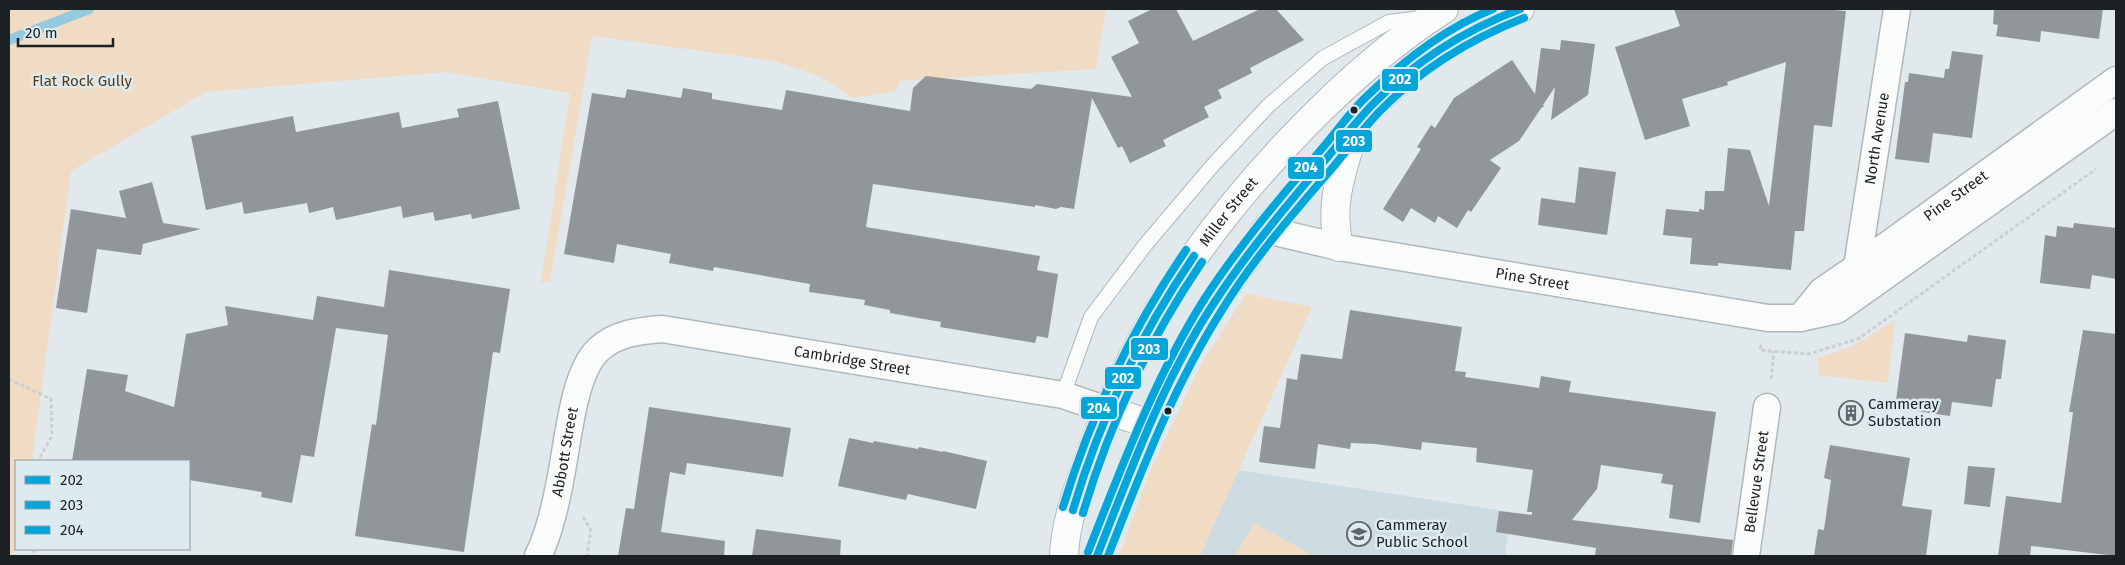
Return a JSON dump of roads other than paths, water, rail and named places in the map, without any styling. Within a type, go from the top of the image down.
[{"type":"main road","points":[[1097,556],[1150,424],[1191,342],[1214,303],[1266,230],[1372,105],[1418,64],[1458,38],[1494,19],[1520,9]]},
{"type":"main road","name":"Miller Street","points":[[1064,556],[1065,540],[1080,485],[1107,410],[1138,346],[1173,285],[1248,184],[1368,64],[1438,13]]},
{"type":"main road","points":[[1339,247],[1335,230],[1334,202],[1355,126]]},
{"type":"main road","points":[[1222,219],[1266,230]]},
{"type":"main road","points":[[1107,410],[1150,424]]},
{"type":"street","name":"North Avenue","points":[[1857,268],[1897,9]]},
{"type":"street","name":"Pine Street","points":[[1800,318],[1822,291],[1857,268],[2116,80]]},
{"type":"street","name":"Pine Street","points":[[1266,230],[1339,247],[1758,316],[1800,318],[1837,310],[2116,112]]},
{"type":"street","name":"Cambridge Street","points":[[598,350],[627,333],[662,329],[1063,395],[1107,410]]},
{"type":"street","name":"Abbott Street","points":[[538,556],[546,535],[561,478],[572,415],[582,377],[598,350]]},
{"type":"street","name":"Bellevue Street","points":[[1746,556],[1767,407]]},
{"type":"lane","points":[[1063,395],[1091,316],[1146,244],[1213,165],[1268,106],[1323,58],[1389,22],[1438,13]]},
{"type":"waterway","points":[[9,40],[89,9]]},
{"type":"place","name":"Cammeray Substation","points":[[1851,413]]},
{"type":"place","name":"Cammeray Public School","points":[[1359,534]]},
{"type":"park label","name":"Flat Rock Gully","points":[[82,81]]}]
